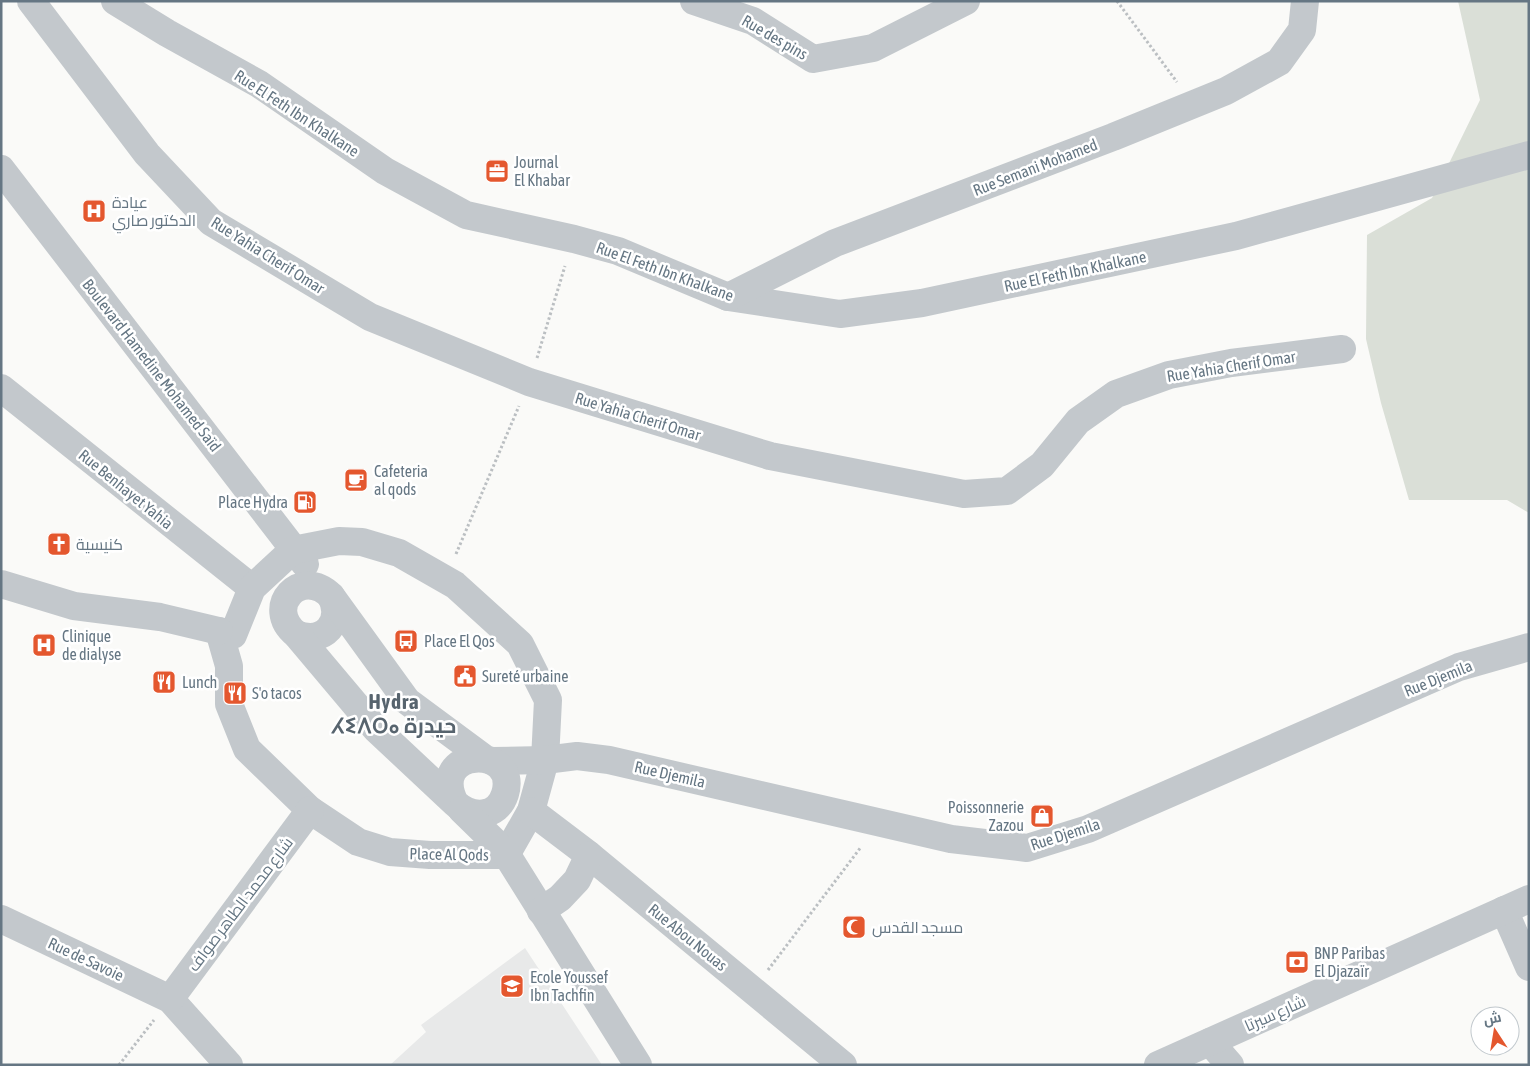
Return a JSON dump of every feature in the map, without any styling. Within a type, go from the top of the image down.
[{"type":"street","name":"Rue Yahia Cherif Omar","points":[[31,1],[146,154],[211,222],[370,317],[529,382],[770,456],[964,494],[1008,490],[1042,464],[1078,421],[1116,394],[1168,375],[1231,363],[1342,349]]},
{"type":"street","name":"Rue El Feth Ibn Khalkane","points":[[115,1],[167,33],[259,84],[385,171],[466,215],[574,239],[618,251],[728,297],[840,314],[922,304],[1236,236],[1529,155]]},
{"type":"street","name":"Rue des pins","points":[[694,1],[753,21],[813,59],[873,48],[966,1]]},
{"type":"street","name":"Rue Semani Mohamed","points":[[728,297],[835,243],[1226,92],[1279,62],[1302,30],[1305,1]]},
{"type":"street","name":"Boulevard Hamedine Mohamed Saïd","points":[[1,169],[297,555],[330,595],[406,701],[488,759]]},
{"type":"street","name":"Rue Benhayet Yahia","points":[[1,388],[252,588]]},
{"type":"street","name":"Place Al Qods","points":[[218,631],[229,666],[229,704],[247,749],[310,810],[358,842],[390,852],[430,855],[505,853],[531,811],[545,760],[548,700],[520,644],[454,585],[399,553],[362,542],[340,541],[297,555]]},
{"type":"street","points":[[1,584],[74,606],[160,617],[233,636],[252,588],[297,555]]},
{"type":"street","points":[[297,555],[293,567],[283,582],[284,621],[376,729],[505,853],[638,1065]]},
{"type":"street","points":[[284,603],[288,594],[296,588],[305,585],[315,585],[324,589],[330,595],[334,604],[336,612],[334,621],[329,629],[313,637],[304,637],[296,634]]},
{"type":"street","name":"Rue Djemila","points":[[488,759],[545,760],[577,756],[609,760],[951,839],[1027,848],[1088,829],[1459,667],[1529,647]]},
{"type":"street","points":[[505,853],[506,786],[505,777],[501,769],[488,759],[475,757],[465,760],[457,766],[449,784],[450,794],[459,807],[472,814],[482,814],[491,811],[499,805],[504,796],[506,786]]},
{"type":"street","name":"شارع محمد الطاهر صواف","points":[[170,999],[310,810]]},
{"type":"street","name":"Rue Abou Nouas","points":[[531,811],[589,855],[843,1065]]},
{"type":"street","points":[[541,911],[560,898],[577,880],[589,855]]},
{"type":"street","name":"شارع سيرتا","points":[[1158,1065],[1529,899]]},
{"type":"street","points":[[1504,910],[1529,967]]},
{"type":"street","name":"Rue de Savoie","points":[[1,919],[170,999]]},
{"type":"street","points":[[170,999],[229,1065]]},
{"type":"street","points":[[1210,1042],[1230,1065]]},
{"type":"path","points":[[1117,1],[1193,105]]},
{"type":"path","points":[[445,580],[529,382],[574,239]]},
{"type":"path","points":[[753,990],[879,822]]},
{"type":"path","points":[[119,1065],[134,1046]]},
{"type":"shaded area","points":[[1458,1],[1529,1],[1529,513],[1507,500],[1409,500],[1381,403],[1366,339],[1367,235],[1432,198],[1480,100]]},
{"type":"shaded area","name":"Ecole Youssef Ibn Tachfin","points":[[525,948],[602,1065],[390,1065],[426,1032],[421,1025]]},
{"type":"place","name":"Journal El Khabar","points":[[497,171]]},
{"type":"place","name":"عيادة الدكتور صاري","points":[[94,211]]},
{"type":"place","name":"Cafeteria al qods","points":[[356,480]]},
{"type":"place","name":"Place Hydra","points":[[305,502]]},
{"type":"place","name":"كنيسية","points":[[59,544]]},
{"type":"place","name":"Place El Qos","points":[[406,641]]},
{"type":"place","name":"Clinique de dialyse","points":[[44,645]]},
{"type":"place","name":"Sureté urbaine","points":[[465,676]]},
{"type":"place","name":"Lunch","points":[[164,682]]},
{"type":"place","name":"S'o tacos","points":[[235,693]]},
{"type":"place","name":"Poissonnerie Zazou","points":[[1042,816]]},
{"type":"place","name":"مسجد القدس","points":[[854,927]]},
{"type":"place","name":"BNP Paribas El Djazaïr","points":[[1297,962]]},
{"type":"place","name":"Ecole Youssef Ibn Tachfin","points":[[512,986]]},
{"type":"district","name":"Hydra ⵃⵉⴷⵔⴰ حيدرة","points":[[394,713]]}]
